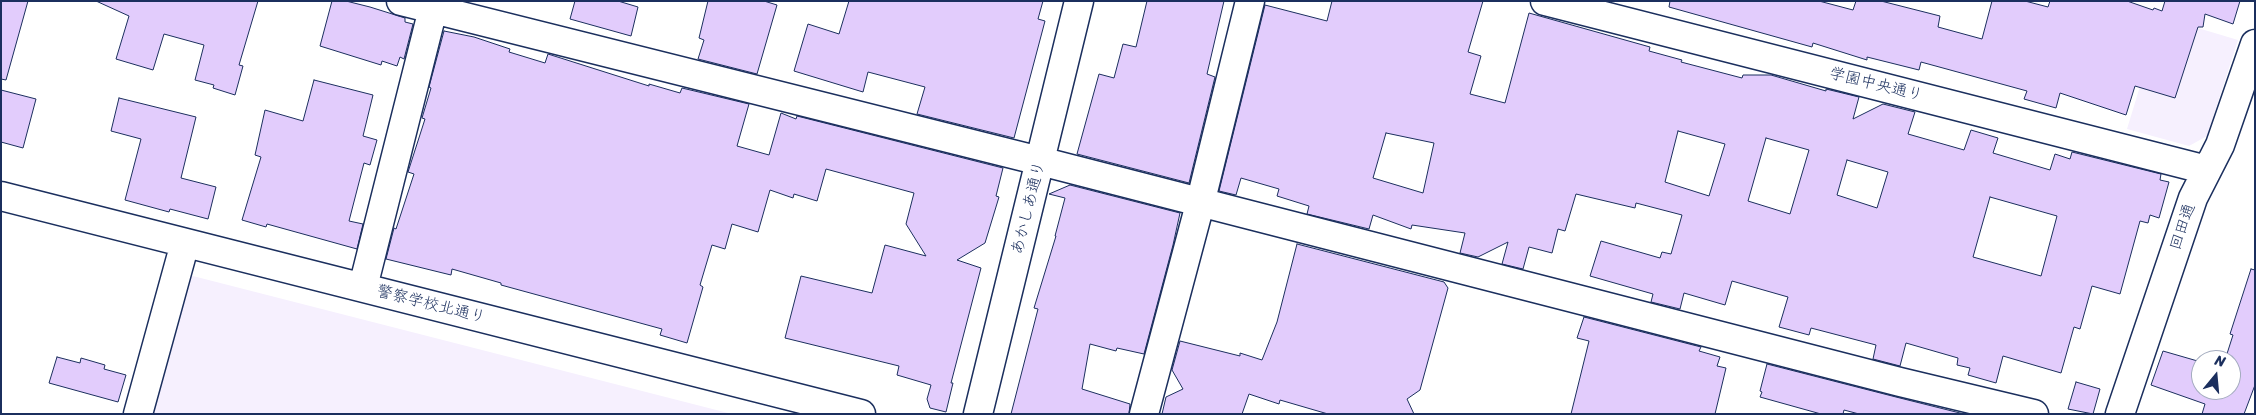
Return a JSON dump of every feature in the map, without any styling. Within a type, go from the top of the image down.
[{"type":"street","points":[[401,1],[434,5],[1200,204],[1900,382],[2034,414]]},
{"type":"street","name":"あかしあ通り","points":[[978,414],[1079,1]]},
{"type":"street","points":[[1144,414],[1200,204],[1250,1]]},
{"type":"street","name":"学園中央通り","points":[[1545,1],[2207,170]]},
{"type":"street","points":[[363,287],[434,5]]},
{"type":"street","name":"回田通","points":[[2124,413],[2193,198],[2220,145],[2255,44]]},
{"type":"street","name":"警察学校北通り","points":[[1,196],[861,414]]},
{"type":"street","points":[[138,414],[185,242]]},
{"type":"shaded area","points":[[2161,17],[2238,40],[2207,136],[2189,146],[2127,129]]},
{"type":"shaded area","points":[[189,275],[732,414],[153,414]]},
{"type":"building","points":[[1,1],[28,1],[6,80],[1,79]]},
{"type":"building","points":[[96,1],[258,1],[239,65],[243,66],[235,95],[213,88],[214,85],[195,80],[204,45],[164,34],[153,70],[116,59],[129,16]]},
{"type":"building","points":[[332,1],[346,1],[370,7],[405,18],[405,22],[413,24],[404,59],[400,57],[397,66],[382,61],[381,65],[320,46]]},
{"type":"building","points":[[575,1],[618,1],[638,7],[631,36],[570,19]]},
{"type":"building","points":[[708,1],[764,1],[777,5],[757,74],[698,59],[704,40],[699,38]]},
{"type":"building","points":[[849,1],[1043,1],[1038,19],[1045,21],[1014,138],[917,114],[925,87],[868,72],[863,92],[794,71],[808,24],[839,34]]},
{"type":"building","points":[[1147,1],[1224,1],[1207,74],[1215,77],[1189,183],[1077,154],[1099,74],[1114,78],[1123,44],[1136,47]]},
{"type":"building","points":[[1332,1],[1483,1],[1468,52],[1481,56],[1470,94],[1505,103],[1529,13],[1650,47],[1649,51],[1682,60],[1681,62],[1742,78],[1743,75],[1771,75],[1826,91],[1826,89],[1859,97],[1853,119],[1883,104],[1915,112],[1908,134],[1964,150],[1971,130],[1998,138],[1993,153],[2050,170],[2055,154],[2070,159],[2072,152],[2161,174],[2160,180],[2169,182],[2159,218],[2150,215],[2148,223],[2140,221],[2120,294],[2092,286],[2080,329],[2074,327],[2061,373],[2003,356],[1996,383],[1968,375],[1970,368],[1957,365],[1958,358],[1906,343],[1900,366],[1873,359],[1876,345],[1811,328],[1809,335],[1779,327],[1788,297],[1732,281],[1725,305],[1684,293],[1680,309],[1651,302],[1653,294],[1590,276],[1601,241],[1660,258],[1662,252],[1671,254],[1682,215],[1636,203],[1635,208],[1576,194],[1565,231],[1558,229],[1552,253],[1529,247],[1523,269],[1502,264],[1508,242],[1478,257],[1460,253],[1465,233],[1412,225],[1411,229],[1373,215],[1369,229],[1307,214],[1309,206],[1277,196],[1279,189],[1241,178],[1236,195],[1219,191],[1265,5],[1327,21]],"holes":[[[1678,131],[1725,144],[1709,196],[1665,182]],[[1386,133],[1434,143],[1423,193],[1373,178]],[[1766,138],[1809,150],[1790,214],[1748,201]],[[1847,160],[1888,172],[1877,208],[1837,195]],[[1990,197],[2057,216],[2041,276],[1973,257]]]},
{"type":"building","points":[[1670,1],[1819,1],[1853,10],[1856,1],[1881,1],[1940,16],[1938,27],[1982,39],[1992,1],[2025,1],[2048,7],[2050,1],[2127,1],[2153,10],[2154,8],[2162,11],[2165,1],[2240,1],[2233,24],[2205,14],[2203,27],[2198,27],[2175,98],[2135,86],[2126,115],[2060,93],[2056,108],[2024,99],[2027,91],[1921,62],[1919,70],[1867,57],[1867,60],[1813,43],[1812,47],[1669,7]]},
{"type":"building","points":[[444,31],[474,37],[510,49],[509,52],[545,63],[548,54],[649,86],[649,84],[680,93],[682,88],[749,104],[737,146],[769,155],[781,113],[796,119],[797,116],[1003,168],[996,196],[999,197],[985,243],[957,260],[981,268],[951,383],[953,383],[946,412],[930,408],[927,399],[931,385],[897,375],[899,366],[785,338],[801,276],[872,293],[885,245],[926,256],[906,224],[914,193],[826,169],[817,201],[794,194],[793,198],[770,190],[758,232],[732,224],[725,249],[712,245],[700,285],[703,287],[687,343],[660,335],[662,329],[501,285],[501,283],[452,269],[451,275],[386,259],[394,228],[396,229],[414,174],[408,172],[425,119],[422,118]]},
{"type":"building","points":[[314,80],[373,95],[363,136],[377,140],[370,165],[364,163],[349,221],[363,224],[357,249],[267,224],[266,227],[242,220],[261,157],[255,155],[265,110],[303,121]]},
{"type":"building","points":[[1,90],[36,99],[23,148],[1,142]]},
{"type":"building","points":[[119,98],[196,117],[181,178],[216,187],[208,219],[170,209],[169,212],[125,200],[141,139],[111,131]]},
{"type":"building","points":[[1070,185],[1180,213],[1173,245],[1144,354],[1117,348],[1116,351],[1090,344],[1082,389],[1130,404],[1129,414],[1011,414],[1038,309],[1034,308],[1056,236],[1065,198],[1049,194]]},
{"type":"building","points":[[1297,244],[1444,282],[1448,288],[1420,390],[1407,399],[1414,414],[1328,414],[1280,400],[1279,404],[1249,394],[1242,414],[1162,414],[1166,397],[1183,389],[1172,370],[1180,341],[1240,356],[1240,353],[1262,360],[1277,322]]},
{"type":"building","points":[[2251,269],[2255,270],[2255,385],[2244,414],[2202,414],[2205,404],[2194,400],[2241,400],[2241,350],[2228,350],[2233,335],[2230,334]]},
{"type":"building","points":[[1584,317],[1701,347],[1699,351],[1720,357],[1717,366],[1726,368],[1715,414],[1571,414],[1589,341],[1577,338]]},
{"type":"building","points":[[2163,351],[2191,359],[2191,399],[2151,385]]},
{"type":"building","points":[[57,357],[80,363],[81,358],[105,365],[104,369],[126,375],[118,402],[49,383]]},
{"type":"building","points":[[1767,364],[1964,414],[1859,414],[1844,410],[1843,414],[1821,414],[1760,397]]},
{"type":"building","points":[[2076,382],[2100,389],[2093,414],[2068,409]]}]
